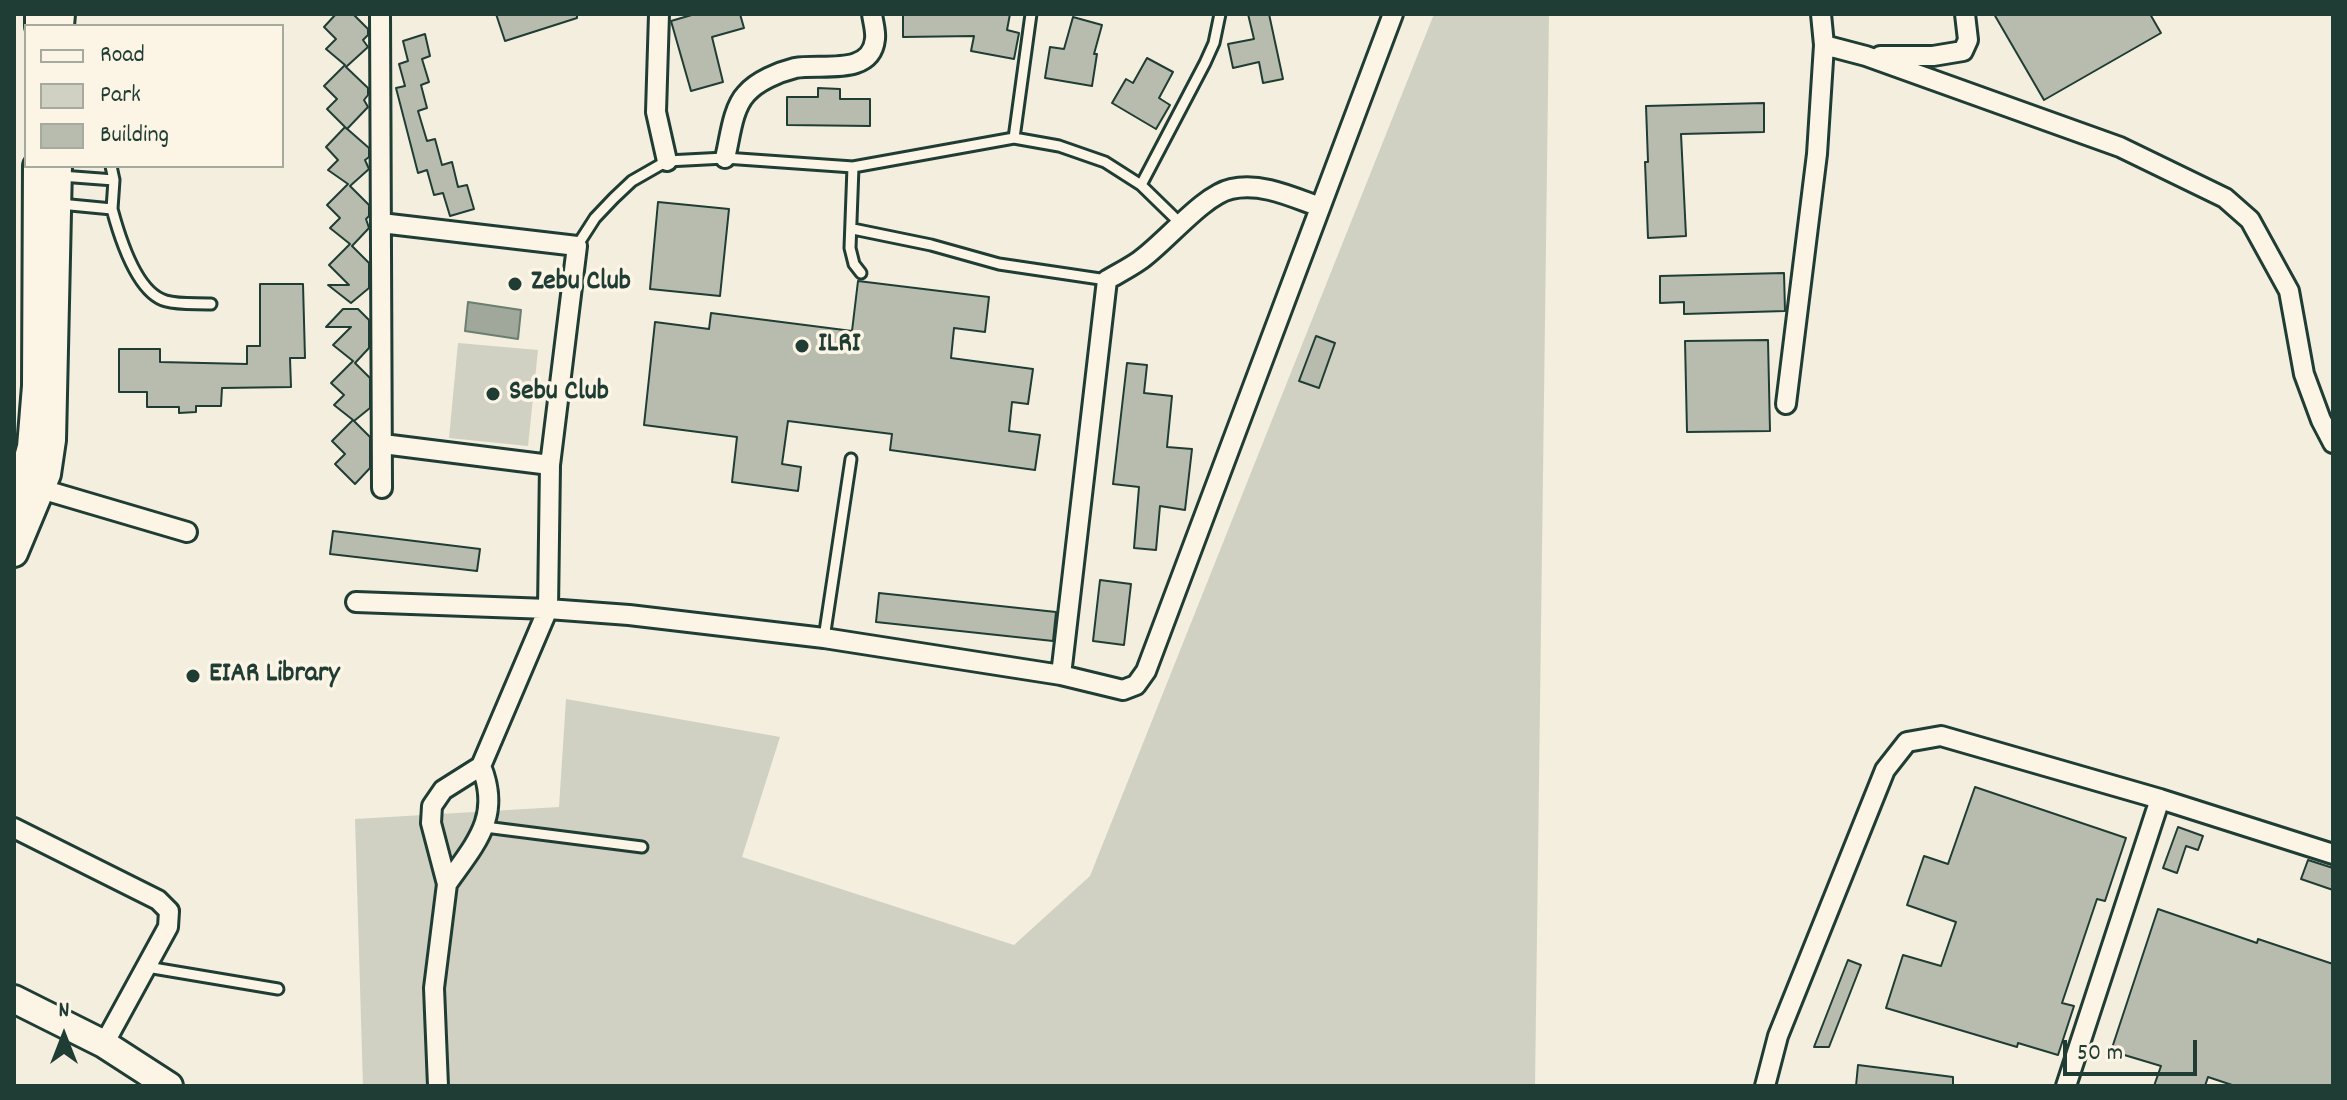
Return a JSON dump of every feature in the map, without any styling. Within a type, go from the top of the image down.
[{"type":"main road","points":[[14,553],[47,474],[52,440],[57,292],[51,180]]},
{"type":"main road","points":[[14,510],[31,447],[51,180]]},
{"type":"main road","points":[[14,999],[104,1044],[142,1075],[169,1086]]},
{"type":"street","points":[[380,14],[382,488]]},
{"type":"street","points":[[659,14],[656,112],[667,161]]},
{"type":"street","points":[[725,158],[739,103],[746,94],[758,83],[796,68],[845,66],[864,59],[872,49],[875,38],[872,14]]},
{"type":"street","points":[[356,602],[618,614],[824,638],[1061,675],[1123,690],[1136,685],[1146,671],[1393,14]]},
{"type":"street","points":[[1786,404],[1817,154],[1824,45],[1821,14]]},
{"type":"street","points":[[1866,56],[1933,56],[1963,51],[1968,40],[1965,14]]},
{"type":"street","points":[[1824,45],[1866,56],[2120,147],[2225,198],[2250,220],[2289,291],[2304,374],[2333,443]]},
{"type":"street","points":[[1061,675],[1107,280],[1139,261],[1228,189],[1251,187],[1272,190],[1320,207]]},
{"type":"street","points":[[381,223],[577,246],[550,465],[548,609],[481,766],[443,790],[432,806],[431,823],[447,884],[434,988],[438,1086]]},
{"type":"street","points":[[383,444],[550,465]]},
{"type":"street","points":[[41,489],[187,532]]},
{"type":"street","points":[[1765,1086],[1778,1036],[1885,770],[1907,742],[1941,736],[2160,799],[2333,854]]},
{"type":"street","points":[[447,884],[485,827],[489,796],[481,766]]},
{"type":"street","points":[[2066,1086],[2160,799]]},
{"type":"street","points":[[14,828],[158,900],[169,911],[168,927],[104,1044]]},
{"type":"lane","points":[[1014,138],[1031,14]]},
{"type":"lane","points":[[1141,185],[1205,63],[1214,43],[1220,14]]},
{"type":"lane","points":[[577,246],[595,218],[614,198],[632,181],[667,161],[725,158],[853,167],[1014,138],[1059,146],[1105,162],[1141,185],[1181,224]]},
{"type":"lane","points":[[853,167],[850,248],[854,264],[861,273]]},
{"type":"lane","points":[[111,168],[114,180],[112,209],[121,242],[142,280],[157,297],[167,302],[211,304]]},
{"type":"lane","points":[[51,180],[114,180]]},
{"type":"lane","points":[[51,180],[112,209]]},
{"type":"lane","points":[[853,229],[931,245],[999,264],[1107,280]]},
{"type":"lane","points":[[824,638],[851,459]]},
{"type":"lane","points":[[485,827],[642,847]]},
{"type":"lane","points":[[147,967],[278,989]]},
{"type":"green space","points":[[1434,14],[1549,14],[1535,1086],[363,1086],[355,819],[559,807],[566,699],[780,737],[742,857],[1014,945],[1090,876]]},
{"type":"green space","name":"Sebu Club","points":[[458,343],[538,350],[528,446],[449,438]]},
{"type":"shaded area","points":[[468,302],[521,310],[518,339],[465,331]]},
{"type":"building","points":[[336,14],[353,14],[368,29],[368,35],[363,40],[368,47],[346,67],[368,88],[364,100],[368,107],[347,129],[327,109],[337,99],[324,86],[345,65],[326,49],[336,39],[324,27]]},
{"type":"building","points":[[496,14],[577,14],[577,18],[505,41]]},
{"type":"building","points":[[695,14],[740,14],[744,28],[712,37],[723,82],[691,91],[671,21]]},
{"type":"building","points":[[903,14],[1010,14],[1007,30],[1019,33],[1014,59],[971,51],[974,36],[903,37]]},
{"type":"building","points":[[1248,14],[1269,14],[1283,79],[1263,83],[1259,62],[1233,68],[1228,44],[1254,39]]},
{"type":"building","points":[[1994,14],[2150,14],[2161,33],[2044,100]]},
{"type":"building","points":[[1073,17],[1102,25],[1094,54],[1097,54],[1092,86],[1045,78],[1050,47],[1064,49]]},
{"type":"building","points":[[425,34],[430,56],[422,59],[429,82],[421,85],[427,108],[418,111],[427,141],[435,139],[442,165],[452,162],[458,187],[467,185],[474,209],[450,216],[443,193],[434,195],[427,170],[418,173],[396,88],[405,86],[399,64],[408,61],[403,41]]},
{"type":"building","points":[[1147,58],[1173,72],[1159,98],[1170,105],[1156,129],[1112,103],[1126,79],[1133,83]]},
{"type":"building","points":[[818,88],[840,89],[840,99],[870,99],[870,126],[787,125],[787,97],[818,97]]},
{"type":"building","points":[[1764,103],[1764,132],[1681,134],[1686,236],[1648,238],[1646,106]]},
{"type":"building","points":[[345,127],[369,148],[369,157],[365,160],[369,169],[350,186],[369,205],[366,219],[369,228],[352,246],[369,263],[369,288],[351,303],[328,285],[349,285],[329,265],[350,244],[330,228],[340,218],[327,205],[348,184],[328,170],[338,160],[326,147]]},
{"type":"building","points":[[658,202],[729,209],[720,296],[650,289]]},
{"type":"building","points":[[1784,273],[1785,311],[1684,314],[1684,302],[1660,303],[1660,276]]},
{"type":"building","name":"ILRI","points":[[858,281],[989,297],[985,332],[954,328],[951,358],[1033,369],[1028,404],[1012,402],[1009,431],[1040,435],[1035,470],[890,450],[892,434],[788,421],[782,464],[801,467],[798,491],[732,482],[737,437],[644,425],[655,322],[709,329],[711,313],[852,331]]},
{"type":"building","points":[[260,284],[303,284],[305,358],[290,358],[291,387],[222,388],[221,406],[196,406],[196,412],[179,413],[179,407],[147,407],[147,392],[119,392],[119,349],[160,349],[160,362],[247,364],[247,346],[260,346]]},
{"type":"building","points":[[343,309],[358,309],[369,320],[369,348],[355,363],[370,378],[370,408],[354,421],[370,437],[370,468],[355,484],[335,464],[345,454],[332,441],[353,420],[334,405],[344,395],[331,383],[353,361],[333,345],[351,327],[326,327]]},
{"type":"building","points":[[1316,336],[1335,343],[1319,388],[1299,381]]},
{"type":"building","points":[[1768,340],[1770,431],[1687,432],[1685,341]]},
{"type":"building","points":[[1127,363],[1147,365],[1144,393],[1172,396],[1167,447],[1192,449],[1185,510],[1160,506],[1156,550],[1134,548],[1139,487],[1113,484]]},
{"type":"building","points":[[333,531],[480,549],[477,571],[330,554]]},
{"type":"building","points":[[1100,580],[1131,584],[1124,645],[1093,641]]},
{"type":"building","points":[[879,593],[1056,612],[1053,641],[876,622]]},
{"type":"building","points":[[1975,787],[2126,838],[2105,901],[2097,899],[2062,1003],[2074,1006],[2058,1055],[2018,1043],[2017,1047],[1886,1008],[1903,955],[1941,966],[1956,922],[1907,905],[1924,856],[1948,864]]},
{"type":"building","points":[[2178,827],[2203,836],[2198,850],[2186,846],[2177,873],[2163,868]]},
{"type":"building","points":[[2308,860],[2333,868],[2333,890],[2301,879]]},
{"type":"building","points":[[2158,909],[2257,943],[2258,939],[2333,964],[2333,1086],[2235,1086],[2208,1077],[2205,1086],[2154,1086],[2161,1066],[2111,1051]]},
{"type":"building","points":[[1848,960],[1861,965],[1829,1047],[1814,1047]]},
{"type":"building","points":[[1858,1065],[1953,1077],[1953,1086],[1856,1086]]},
{"type":"place","name":"Zebu Club","points":[[515,284]]},
{"type":"place","name":"ILRI","points":[[802,346]]},
{"type":"place","name":"Sebu Club","points":[[493,394]]},
{"type":"place","name":"EIAR Library","points":[[193,676]]}]
